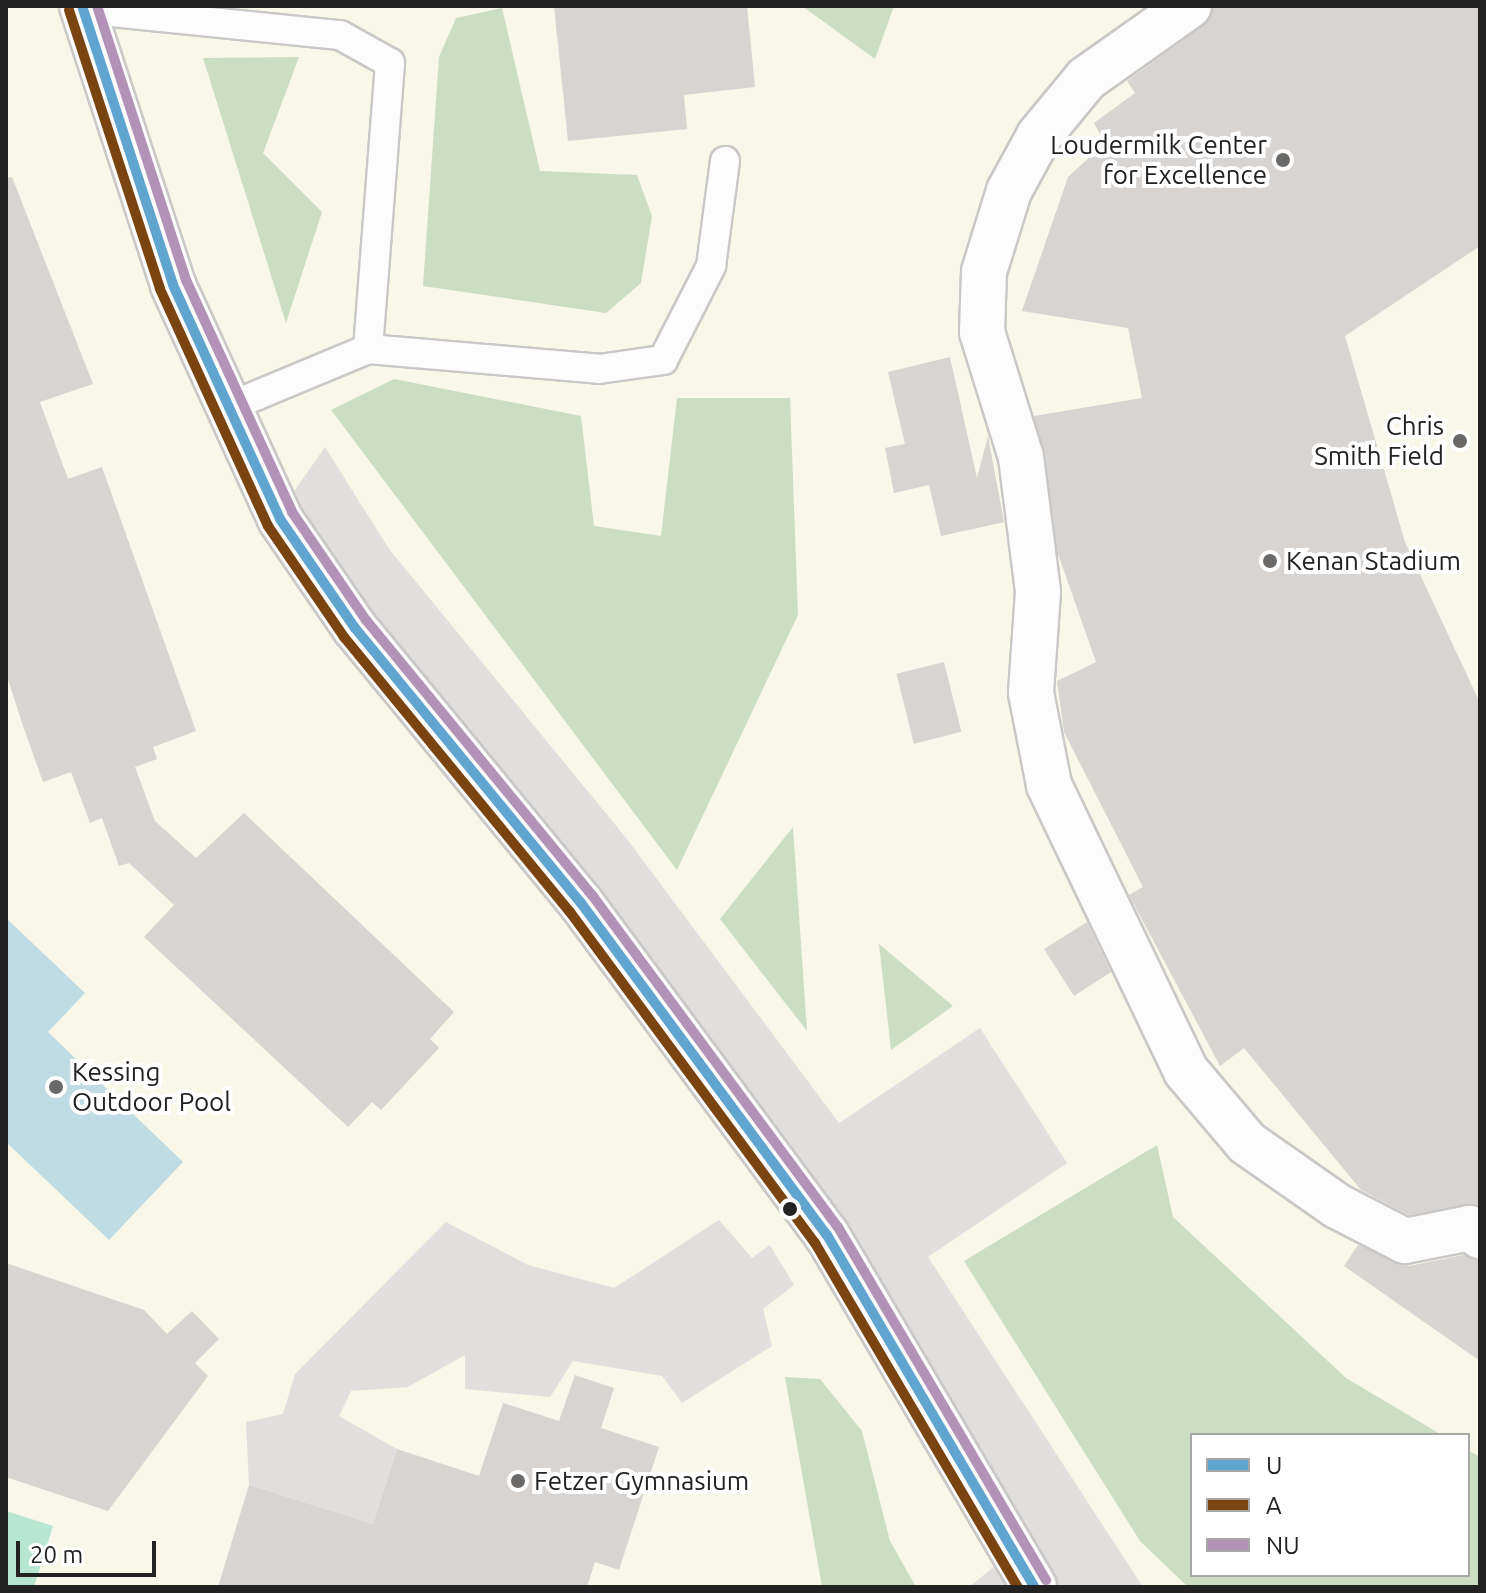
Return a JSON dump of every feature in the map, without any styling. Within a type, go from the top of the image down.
[{"type":"street","points":[[1189,6],[1086,79],[1039,136],[1009,191],[984,272],[982,332],[1025,487],[1038,592],[1031,693],[1049,785],[1186,1071],[1247,1143],[1337,1206],[1405,1241],[1470,1228],[1480,1236]]},
{"type":"street","points":[[82,8],[173,285],[224,409],[280,519],[355,628],[581,903],[827,1235],[1034,1587]]},
{"type":"lane","points":[[82,8],[340,35],[390,63],[368,349]]},
{"type":"lane","points":[[224,409],[368,349],[599,369],[663,360],[711,266],[725,161]]},
{"type":"shaded area","points":[[6,6],[1480,6],[1480,1587],[6,1587]]},
{"type":"shaded area","points":[[325,447],[389,549],[627,839],[839,1123],[980,1028],[1067,1163],[928,1257],[1143,1587],[969,1587],[1029,1538],[286,503]]},
{"type":"shaded area","points":[[719,1220],[752,1258],[770,1245],[794,1285],[763,1309],[772,1346],[682,1403],[662,1376],[573,1361],[550,1397],[465,1389],[465,1355],[408,1387],[351,1391],[339,1416],[397,1449],[373,1524],[249,1485],[246,1422],[283,1414],[295,1374],[446,1222],[528,1265],[614,1288]]},
{"type":"green space","points":[[802,6],[894,6],[875,59]]},
{"type":"green space","points":[[502,8],[540,171],[637,175],[652,216],[641,283],[606,313],[423,286],[439,57],[456,18]]},
{"type":"green space","points":[[299,57],[263,153],[322,212],[286,323],[203,58]]},
{"type":"green space","points":[[394,379],[581,416],[594,526],[661,536],[677,398],[790,398],[798,615],[677,870],[331,410]]},
{"type":"green space","points":[[793,827],[807,1031],[720,919]]},
{"type":"green space","points":[[879,944],[953,1006],[891,1050]]},
{"type":"green space","points":[[1157,1145],[1173,1217],[1346,1378],[1439,1433],[1190,1433],[1190,1577],[1470,1577],[1470,1451],[1480,1457],[1480,1587],[1188,1587],[1140,1541],[964,1261]]},
{"type":"green space","points":[[785,1377],[820,1379],[862,1431],[890,1541],[916,1587],[822,1587]]},
{"type":"green space","points":[[6,1511],[53,1526],[34,1587],[6,1587]]},
{"type":"water","name":"Kessing Outdoor Pool","points":[[6,918],[85,993],[48,1032],[183,1162],[109,1240],[6,1142]]},
{"type":"building","points":[[554,6],[747,6],[755,87],[684,95],[687,129],[568,141]]},
{"type":"building","name":"Kenan Stadium","points":[[1214,6],[1480,6],[1480,246],[1345,336],[1405,542],[1480,703],[1480,1206],[1409,1215],[1361,1190],[1244,1048],[1220,1066],[1129,895],[1143,887],[1064,732],[1057,681],[1096,662],[1058,554],[1034,416],[1142,398],[1128,328],[1022,311],[1068,177],[1105,143],[1094,123],[1135,93],[1127,81],[1203,26]]},
{"type":"building","points":[[12,177],[93,384],[40,402],[68,479],[102,467],[196,731],[153,747],[157,759],[135,767],[155,821],[196,858],[244,813],[454,1012],[430,1039],[439,1048],[381,1110],[372,1102],[348,1127],[144,937],[174,905],[129,863],[119,866],[102,818],[90,823],[71,772],[43,782],[21,720],[6,673],[6,178]]},
{"type":"building","points":[[950,357],[977,478],[988,436],[1004,522],[941,536],[929,485],[894,493],[885,448],[905,444],[888,372]]},
{"type":"building","points":[[944,662],[961,732],[914,744],[896,674]]},
{"type":"building","points":[[1087,922],[1111,972],[1074,996],[1044,949]]},
{"type":"building","points":[[1358,1245],[1409,1266],[1463,1255],[1480,1260],[1480,1361],[1344,1266]]},
{"type":"building","points":[[6,1263],[144,1310],[167,1334],[192,1311],[219,1339],[195,1363],[208,1376],[108,1511],[6,1477]]},
{"type":"building","name":"Fetzer Gymnasium","points":[[575,1375],[614,1388],[601,1428],[659,1447],[619,1570],[595,1562],[587,1587],[218,1587],[249,1485],[373,1524],[397,1449],[479,1476],[503,1403],[559,1421]]},
{"type":"transit line","name":"U","points":[[82,6],[173,285],[280,519],[355,628],[581,903],[827,1235],[1034,1587]]},
{"type":"transit line","name":"NU","points":[[97,6],[186,280],[292,512],[366,620],[592,895],[838,1227],[1046,1580]]},
{"type":"transit line","name":"A","points":[[69,10],[160,289],[268,526],[344,637],[570,912],[815,1243],[1018,1587]]},
{"type":"place","name":"Loudermilk Center for Excellence","points":[[1283,160]]},
{"type":"place","name":"Chris Smith Field","points":[[1460,441]]},
{"type":"place","name":"Kenan Stadium","points":[[1270,561]]},
{"type":"place","name":"Kessing Outdoor Pool","points":[[56,1087]]},
{"type":"place","name":"Fetzer Gymnasium","points":[[518,1481]]}]
